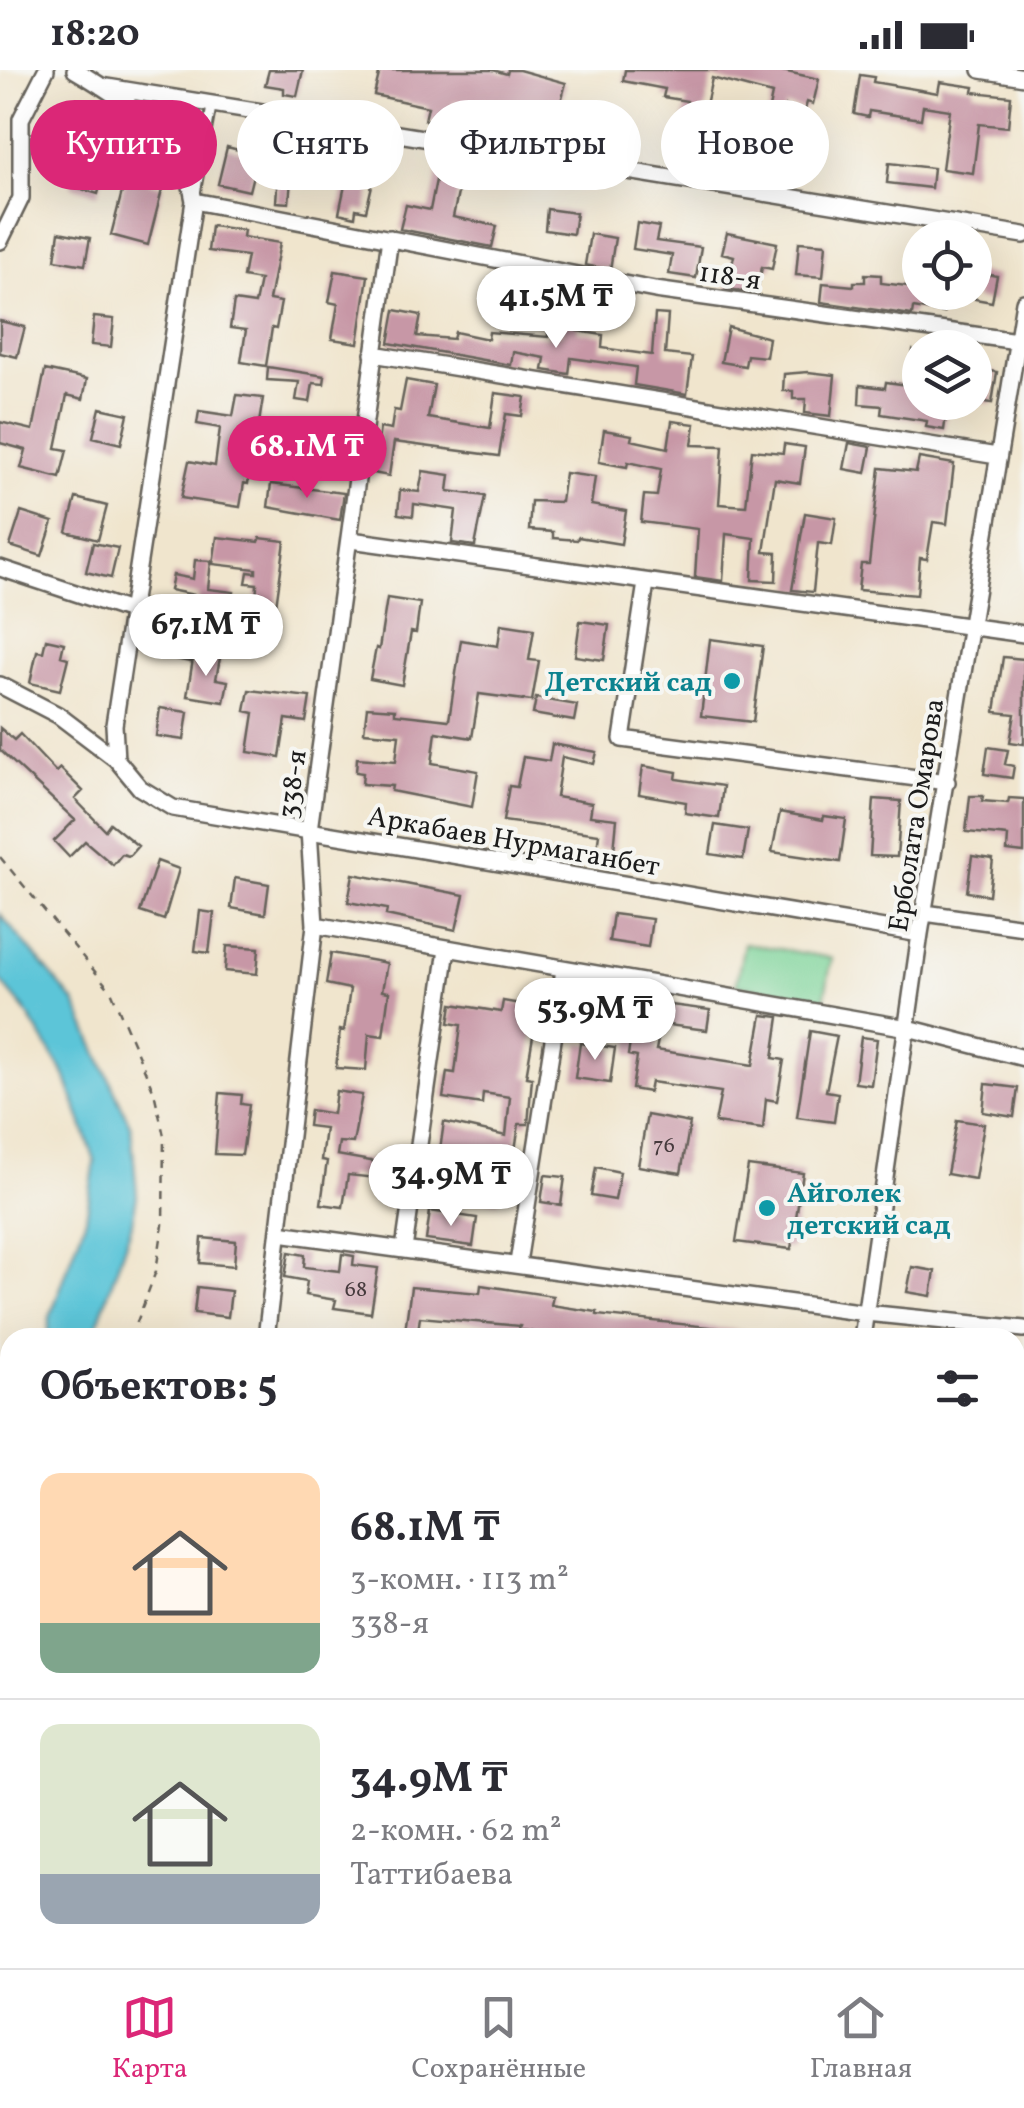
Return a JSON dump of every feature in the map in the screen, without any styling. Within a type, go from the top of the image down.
[{"type":"street","points":[[0,241],[21,198],[21,120],[46,70]]},
{"type":"street","points":[[74,70],[172,140],[186,166],[194,200],[114,725],[116,760]]},
{"type":"street","points":[[980,70],[1024,77]]},
{"type":"street","points":[[101,86],[187,100]]},
{"type":"street","points":[[217,105],[1024,235]]},
{"type":"street","name":"118-я","points":[[194,200],[656,290],[1020,342]]},
{"type":"street","name":"338-я","points":[[267,1328],[315,926],[309,830],[390,238]]},
{"type":"street","name":"Ерболата Омарова","points":[[864,1328],[920,934],[1024,302]]},
{"type":"street","points":[[373,354],[997,456]]},
{"type":"street","points":[[351,540],[1024,634]]},
{"type":"street","points":[[0,568],[130,611]]},
{"type":"street","points":[[646,583],[622,739],[947,782]]},
{"type":"street","name":"Аркабаев Нурмаганбет","points":[[0,684],[58,715],[116,760],[140,788],[173,808],[920,934]]},
{"type":"street","points":[[925,913],[1024,927]]},
{"type":"street","points":[[315,926],[908,1028],[1024,1058]]},
{"type":"street","points":[[404,1250],[447,949]]},
{"type":"street","points":[[518,1263],[564,970]]},
{"type":"street","points":[[279,1233],[866,1313],[1014,1328]]},
{"type":"lane","points":[[194,200],[196,190]]},
{"type":"path","points":[[0,857],[112,991],[154,1092],[164,1136],[163,1225],[156,1272],[135,1328]]},
{"type":"green space","points":[[744,943],[832,958],[824,1000],[736,985]]},
{"type":"water","points":[[0,914],[75,1003],[131,1127],[137,1196],[131,1227],[96,1328],[48,1328],[86,1218],[95,1161],[65,1075],[25,1010],[0,980]]},
{"type":"building","points":[[269,70],[303,70],[297,96],[284,94],[284,88],[265,85]]},
{"type":"building","points":[[380,70],[493,70],[507,74],[508,70],[519,70],[566,83],[561,100],[424,100],[424,106],[374,95]]},
{"type":"building","points":[[625,70],[778,70],[819,79],[814,100],[771,100],[772,94],[712,78],[707,100],[681,100],[663,97],[665,89],[623,81]]},
{"type":"building","points":[[860,75],[874,77],[873,82],[938,93],[940,82],[974,87],[973,92],[1011,96],[1008,127],[979,124],[973,173],[942,169],[950,110],[923,106],[921,119],[869,111],[868,117],[854,114]]},
{"type":"building","points":[[227,147],[237,150],[237,188],[218,184]]},
{"type":"building","points":[[889,163],[933,168],[931,188],[887,183]]},
{"type":"building","points":[[122,190],[162,190],[148,245],[111,235]]},
{"type":"building","points":[[277,190],[290,190],[289,203],[276,202]]},
{"type":"building","points":[[344,190],[371,190],[366,211],[356,209],[355,217],[339,213]]},
{"type":"building","points":[[434,190],[459,190],[453,217],[497,226],[492,247],[400,229],[406,205],[430,210]]},
{"type":"building","points":[[547,209],[576,213],[573,234],[545,230]]},
{"type":"building","points":[[637,223],[659,227],[656,241],[701,247],[696,278],[669,274],[672,255],[633,249]]},
{"type":"building","points":[[211,226],[244,230],[243,237],[280,243],[269,300],[281,302],[266,366],[241,362],[246,330],[230,328],[234,301],[255,304],[260,280],[243,277],[247,256],[208,251]]},
{"type":"building","points":[[59,232],[90,238],[85,265],[55,260]]},
{"type":"building","points":[[727,233],[777,243],[772,269],[762,267],[757,293],[727,289],[734,256],[722,253]]},
{"type":"building","points":[[590,234],[615,238],[610,270],[585,265]]},
{"type":"building","points":[[799,242],[826,244],[823,277],[796,275]]},
{"type":"building","points":[[335,271],[368,276],[358,343],[332,339],[338,304],[329,302]]},
{"type":"building","points":[[865,274],[881,275],[881,283],[902,285],[902,310],[913,310],[912,315],[821,302],[823,283],[854,286],[854,282],[865,282]]},
{"type":"building","points":[[992,275],[997,276],[992,302]]},
{"type":"building","points":[[395,310],[421,315],[417,336],[453,339],[455,332],[488,339],[489,332],[548,337],[548,332],[561,334],[564,321],[579,324],[577,331],[603,335],[602,348],[652,355],[655,314],[668,315],[665,354],[692,357],[687,394],[634,385],[636,367],[571,358],[569,374],[543,370],[545,358],[513,352],[511,365],[389,343]]},
{"type":"building","points":[[94,317],[114,319],[111,347],[91,345]]},
{"type":"building","points":[[0,321],[25,327],[17,357],[0,353]]},
{"type":"building","points":[[728,327],[769,338],[766,357],[747,355],[745,366],[721,362]]},
{"type":"building","points":[[268,367],[325,376],[324,384],[313,383],[310,402],[296,400],[299,382],[267,380]]},
{"type":"building","points":[[45,370],[87,379],[83,399],[67,395],[56,448],[67,450],[60,478],[21,468],[26,450],[0,443],[0,422],[33,430]]},
{"type":"building","points":[[992,371],[997,372],[992,403]]},
{"type":"building","points":[[784,374],[835,375],[831,416],[805,413],[806,399],[793,399],[793,391],[783,391]]},
{"type":"building","points":[[406,380],[434,385],[428,418],[490,428],[495,393],[525,397],[522,416],[506,414],[499,456],[394,442],[389,476],[373,473],[380,428],[391,430],[394,410],[400,411]]},
{"type":"building","points":[[886,382],[902,384],[902,417],[881,414],[882,406],[859,404],[860,385],[885,388]]},
{"type":"building","points":[[237,395],[263,398],[248,484],[244,483],[240,507],[181,498],[189,461],[215,466],[220,428],[197,424],[199,411],[233,416]]},
{"type":"building","points":[[100,408],[128,414],[121,444],[93,437]]},
{"type":"building","points":[[920,420],[945,420],[944,430],[926,427],[927,421]]},
{"type":"building","points":[[672,421],[695,424],[692,445],[723,446],[719,504],[746,506],[752,450],[783,453],[784,444],[805,447],[800,483],[775,479],[764,552],[777,553],[776,581],[752,580],[754,538],[726,534],[723,581],[695,577],[698,529],[641,522],[644,495],[657,496],[661,469],[628,462],[627,467],[599,462],[604,430],[668,448]]},
{"type":"building","points":[[849,443],[871,447],[866,473],[844,469]]},
{"type":"building","points":[[919,458],[954,464],[947,524],[933,522],[927,559],[920,558],[917,595],[858,590],[861,564],[869,564],[880,468],[916,472]]},
{"type":"building","points":[[423,471],[450,475],[448,491],[485,496],[475,546],[452,543],[456,510],[414,504],[413,516],[398,514],[400,490],[419,492]]},
{"type":"building","points":[[565,473],[595,477],[591,505],[626,511],[621,544],[578,537],[553,538],[553,532],[529,530],[531,501],[561,502]]},
{"type":"building","points":[[271,484],[344,493],[340,520],[268,507]]},
{"type":"building","points":[[76,498],[107,506],[98,540],[67,532]]},
{"type":"building","points":[[21,512],[53,522],[42,556],[10,546]]},
{"type":"building","points":[[805,513],[836,518],[832,545],[818,543],[813,592],[792,590]]},
{"type":"building","points":[[217,537],[285,541],[276,606],[256,604],[257,584],[246,583],[248,572],[256,573],[256,569],[213,564]]},
{"type":"building","points":[[93,543],[118,548],[111,578],[86,572]]},
{"type":"building","points":[[195,560],[211,561],[208,589],[234,592],[231,618],[196,614],[199,596],[170,590],[173,575],[193,579]]},
{"type":"building","points":[[387,598],[420,603],[402,685],[370,679]]},
{"type":"building","points":[[580,621],[609,625],[604,660],[575,656]]},
{"type":"building","points":[[501,624],[534,629],[529,660],[539,661],[532,701],[479,694],[472,738],[436,732],[432,763],[478,771],[472,807],[391,791],[392,786],[362,784],[363,773],[356,772],[357,758],[396,761],[399,735],[364,732],[367,707],[449,720],[461,640],[498,646]]},
{"type":"building","points":[[166,630],[195,636],[190,662],[161,656]]},
{"type":"building","points":[[46,639],[64,643],[61,656],[68,658],[60,690],[30,683],[37,651],[43,652]]},
{"type":"building","name":"Детский сад","points":[[710,639],[763,646],[753,722],[701,716]]},
{"type":"building","points":[[194,653],[220,658],[216,679],[228,681],[224,702],[187,696]]},
{"type":"building","points":[[1003,657],[1024,659],[1024,744],[1010,742],[1015,714],[995,712]]},
{"type":"building","points":[[249,690],[310,697],[306,722],[286,719],[280,757],[248,752],[254,713],[245,711]]},
{"type":"building","points":[[536,698],[577,705],[574,721],[533,714]]},
{"type":"building","points":[[160,708],[188,712],[184,740],[156,736]]},
{"type":"building","points":[[0,728],[14,740],[20,734],[56,772],[60,768],[83,791],[75,799],[105,830],[110,823],[138,846],[129,856],[122,854],[113,865],[85,841],[69,857],[54,841],[75,820],[0,750]]},
{"type":"building","points":[[552,744],[597,752],[594,764],[562,757],[556,797],[592,803],[590,816],[617,819],[614,850],[597,848],[599,834],[503,821],[509,786],[517,787],[523,757],[549,761]]},
{"type":"building","points":[[988,747],[1008,750],[1005,764],[1014,766],[1012,778],[984,774]]},
{"type":"building","points":[[643,766],[677,772],[676,779],[723,786],[719,818],[685,813],[686,802],[639,794]]},
{"type":"building","points":[[970,796],[1008,803],[1009,798],[1024,799],[1024,853],[1007,851],[1008,836],[966,832]]},
{"type":"building","points":[[874,799],[901,801],[897,857],[870,856]]},
{"type":"building","points":[[780,812],[823,820],[824,816],[846,819],[840,862],[772,852]]},
{"type":"building","points":[[715,825],[748,830],[743,859],[710,854]]},
{"type":"building","points":[[972,856],[993,859],[989,895],[967,892]]},
{"type":"building","points":[[157,861],[179,869],[164,920],[140,912]]},
{"type":"building","points":[[353,874],[464,895],[456,930],[386,915],[387,909],[348,902]]},
{"type":"building","points":[[235,878],[269,884],[265,914],[231,908]]},
{"type":"building","points":[[200,911],[214,913],[209,953],[195,951]]},
{"type":"building","points":[[613,914],[652,919],[648,947],[609,941]]},
{"type":"building","points":[[227,946],[259,948],[257,974],[225,971]]},
{"type":"building","points":[[331,953],[387,963],[382,991],[389,992],[383,1036],[369,1034],[366,1070],[336,1068],[350,989],[326,984]]},
{"type":"building","points":[[503,1001],[538,1007],[526,1077],[532,1078],[528,1124],[519,1124],[512,1170],[520,1171],[518,1186],[501,1183],[498,1202],[436,1190],[444,1122],[506,1136],[510,1097],[483,1093],[482,1104],[443,1098],[447,1072],[455,1073],[461,1025],[449,1023],[452,1004],[501,1012]]},
{"type":"building","points":[[671,1005],[710,1010],[707,1030],[668,1025]]},
{"type":"building","points":[[635,1010],[663,1015],[656,1050],[753,1065],[762,1015],[779,1017],[773,1058],[784,1060],[777,1101],[766,1099],[763,1129],[715,1123],[721,1092],[651,1082],[649,1092],[632,1089],[637,1057],[628,1055]]},
{"type":"building","points":[[810,1031],[837,1036],[826,1091],[838,1093],[834,1122],[797,1117]]},
{"type":"building","points":[[861,1037],[877,1039],[871,1085],[855,1083]]},
{"type":"building","points":[[580,1043],[615,1048],[610,1083],[575,1078]]},
{"type":"building","points":[[986,1084],[1018,1088],[1014,1117],[983,1112]]},
{"type":"building","points":[[336,1091],[362,1095],[353,1143],[339,1142],[337,1155],[404,1167],[401,1191],[386,1188],[387,1179],[348,1175],[343,1207],[321,1204],[327,1161],[321,1160],[325,1128],[308,1126],[310,1110],[333,1114]]},
{"type":"building","points":[[220,1093],[242,1095],[241,1104],[249,1105],[242,1155],[215,1154]]},
{"type":"building","points":[[647,1115],[690,1123],[681,1173],[638,1166]]},
{"type":"building","points":[[957,1120],[984,1124],[975,1179],[947,1174]]},
{"type":"building","name":"Айголек детский сад","points":[[748,1166],[803,1173],[791,1249],[736,1242]]},
{"type":"building","points":[[596,1167],[620,1172],[615,1200],[591,1196]]},
{"type":"building","points":[[545,1175],[565,1177],[561,1205],[541,1202]]},
{"type":"building","points":[[430,1211],[477,1218],[473,1246],[426,1240]]},
{"type":"building","points":[[202,1238],[236,1241],[234,1266],[200,1263]]},
{"type":"building","points":[[289,1252],[305,1255],[304,1267],[340,1271],[342,1254],[354,1256],[353,1265],[378,1268],[371,1313],[334,1308],[336,1300],[305,1295],[307,1281],[285,1277]]},
{"type":"building","points":[[912,1267],[935,1271],[931,1296],[907,1292]]},
{"type":"building","points":[[481,1285],[553,1296],[551,1305],[597,1315],[718,1328],[519,1328],[420,1317],[418,1328],[405,1328],[411,1287],[480,1293]]},
{"type":"building","points":[[197,1287],[231,1291],[228,1317],[194,1313]]},
{"type":"place","name":"Детский сад","points":[[732,681]]},
{"type":"place","name":"Айголек детский сад","points":[[767,1208]]}]
